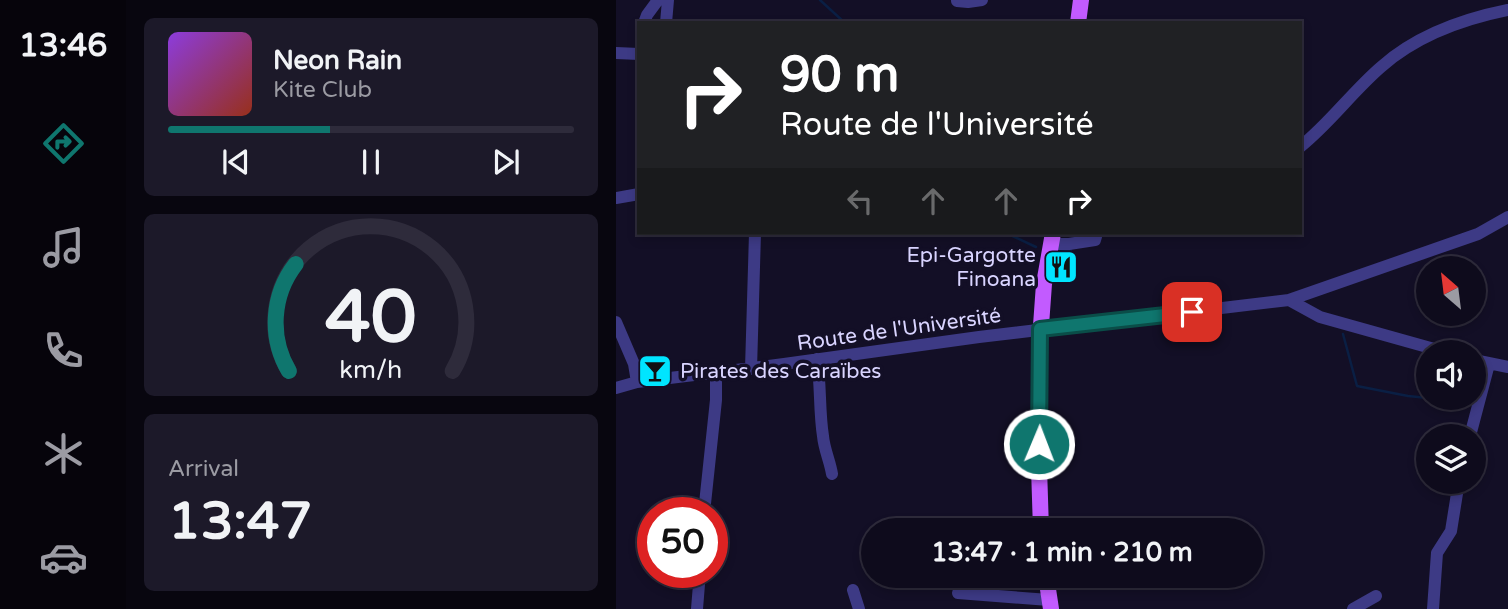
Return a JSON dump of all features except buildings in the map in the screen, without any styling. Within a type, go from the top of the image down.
[{"type":"main road","points":[[1078,21],[1081,0]]},
{"type":"main road","points":[[1041,518],[1040,329],[1052,238]]},
{"type":"street","points":[[645,21],[658,0]]},
{"type":"street","points":[[666,21],[668,0]]},
{"type":"street","points":[[957,1],[982,0]]},
{"type":"street","points":[[1302,145],[1403,50],[1432,33],[1490,13],[1508,10]]},
{"type":"street","points":[[616,53],[637,54]]},
{"type":"street","points":[[616,198],[637,194]]},
{"type":"street","name":"Route de l'Université","points":[[616,388],[637,382],[1040,329],[1289,300],[1478,234],[1508,217]]},
{"type":"street","points":[[751,369],[755,235]]},
{"type":"street","points":[[1052,238],[1069,244],[1100,236]]},
{"type":"street","points":[[1289,300],[1320,317],[1416,344]]},
{"type":"street","points":[[616,322],[634,364],[637,382]]},
{"type":"street","points":[[817,359],[821,383],[823,440],[832,474]]},
{"type":"street","points":[[1486,363],[1508,368]]},
{"type":"street","points":[[1473,424],[1489,364]]},
{"type":"street","points":[[705,497],[716,400],[716,373]]},
{"type":"street","points":[[1433,609],[1437,552],[1451,531],[1457,494]]},
{"type":"street","points":[[697,609],[699,588]]},
{"type":"street","points":[[853,590],[859,609]]},
{"type":"street","points":[[958,593],[1050,605]]},
{"type":"street","points":[[1353,609],[1376,596]]},
{"type":"waterway","points":[[820,0],[843,21]]},
{"type":"waterway","points":[[1010,235],[1036,247]]},
{"type":"waterway","points":[[1061,252],[1071,250]]},
{"type":"waterway","points":[[1343,334],[1357,386],[1416,397]]},
{"type":"place","name":"Epi-Gargotte Finoana","points":[[1061,267]]},
{"type":"place","name":"Pirates des Caraïbes","points":[[655,371]]},
{"type":"route","points":[[1039,444],[1040,329],[1192,312]]}]
